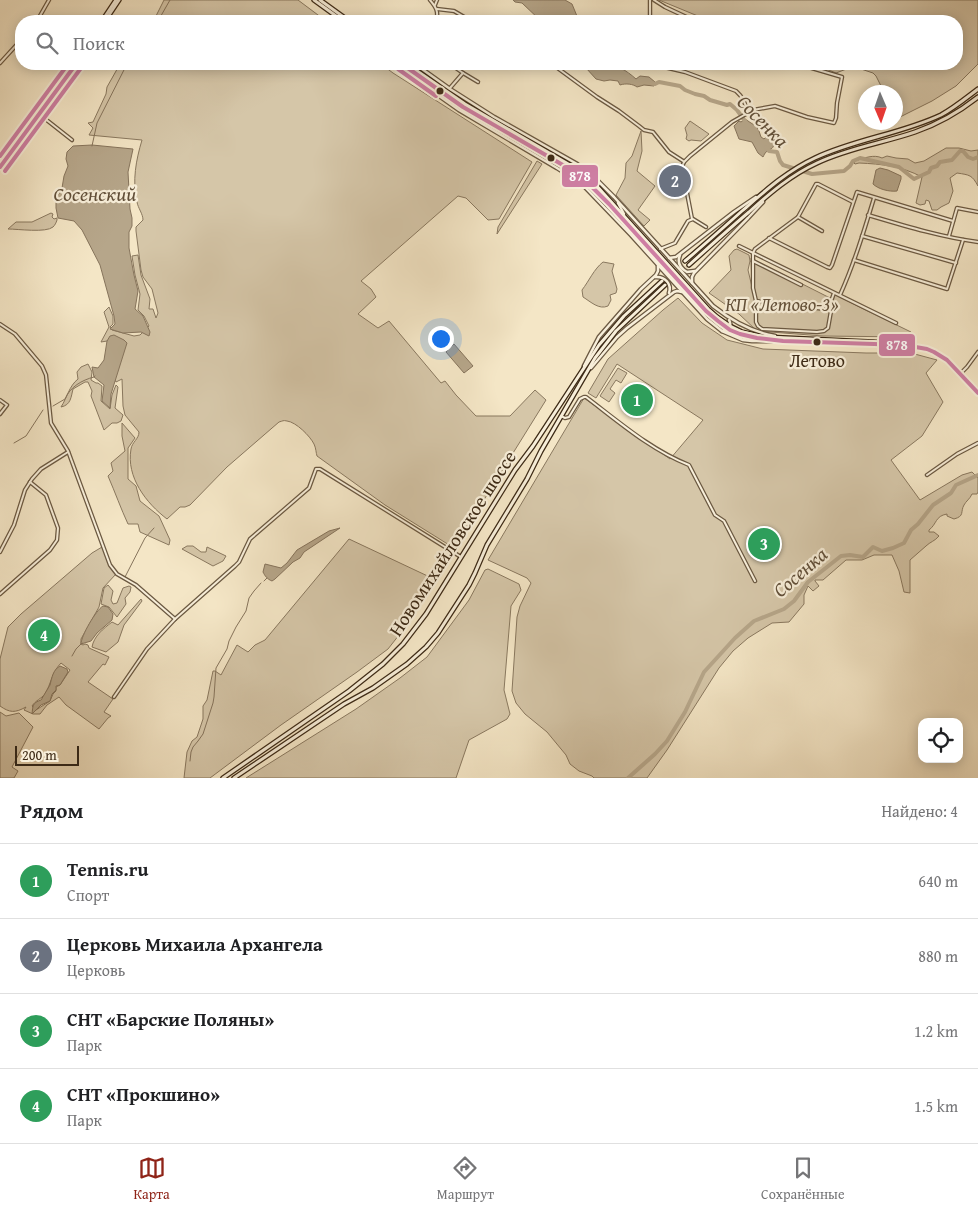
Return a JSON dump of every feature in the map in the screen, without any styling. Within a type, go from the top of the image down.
[{"type":"main road","points":[[108,15],[117,0]]},
{"type":"main road","points":[[314,0],[335,15]]},
{"type":"main road","points":[[320,0],[341,15]]},
{"type":"main road","points":[[0,165],[39,114],[69,70]]},
{"type":"main road","points":[[0,165],[69,70]]},
{"type":"main road","points":[[411,70],[463,106],[577,173],[639,234]]},
{"type":"main road","points":[[416,70],[465,104],[579,171],[595,184],[706,311],[729,328],[754,335],[782,339],[873,342],[918,347],[943,357],[978,393]]},
{"type":"main road","points":[[685,261],[764,191],[791,171],[827,153],[941,115],[978,89]]},
{"type":"main road","points":[[689,265],[769,194],[798,173],[828,158],[931,126],[957,112],[978,97]]},
{"type":"main road","name":"Новомихайловское шоссе","points":[[223,778],[349,691],[403,644],[415,630],[515,470],[533,446],[598,345],[662,281]]},
{"type":"main road","name":"Новомихайловское шоссе","points":[[234,778],[344,704],[373,688],[407,664],[426,647],[438,633],[469,585],[487,545],[527,480],[540,450],[602,348],[616,331],[666,286]]},
{"type":"street","points":[[41,15],[50,0]]},
{"type":"street","points":[[430,0],[435,5],[438,15]]},
{"type":"street","points":[[435,5],[437,0]]},
{"type":"street","points":[[650,0],[650,15]]},
{"type":"street","points":[[654,0],[682,15]]},
{"type":"street","points":[[436,9],[454,11],[461,15]]},
{"type":"street","points":[[0,63],[15,47]]},
{"type":"street","points":[[402,70],[459,110],[582,184],[707,319],[722,331],[736,338],[752,341],[782,339]]},
{"type":"street","points":[[423,70],[494,117],[577,164],[594,177],[614,197],[713,306],[728,318],[756,332],[782,339]]},
{"type":"street","points":[[459,70],[478,82]]},
{"type":"street","points":[[560,70],[643,129],[653,132],[669,152],[684,162]]},
{"type":"street","points":[[676,70],[736,91],[746,104],[748,113]]},
{"type":"street","points":[[692,219],[682,167],[684,162],[735,120],[753,110],[775,106],[807,117],[834,122],[842,77],[818,70]]},
{"type":"street","points":[[450,89],[463,73]]},
{"type":"street","points":[[39,114],[72,140]]},
{"type":"street","points":[[834,293],[829,307],[831,312],[828,328],[824,331],[762,329],[756,322],[756,302],[753,288],[753,253],[755,249],[798,217],[816,184],[853,202]]},
{"type":"street","points":[[668,257],[674,258],[764,191]]},
{"type":"street","points":[[769,238],[830,268],[857,192],[953,221]]},
{"type":"street","points":[[694,286],[692,275],[769,194]]},
{"type":"street","points":[[614,197],[627,219]]},
{"type":"street","points":[[839,295],[848,277],[874,198]]},
{"type":"street","points":[[948,237],[957,208],[978,212]]},
{"type":"street","points":[[868,215],[948,237],[978,242]]},
{"type":"street","points":[[798,217],[822,231]]},
{"type":"street","points":[[692,219],[706,227]]},
{"type":"street","points":[[660,249],[675,243],[685,225],[692,219]]},
{"type":"street","points":[[637,242],[639,234],[647,233]]},
{"type":"street","points":[[862,236],[956,264]]},
{"type":"street","points":[[854,260],[948,289],[963,240]]},
{"type":"street","points":[[739,246],[896,323]]},
{"type":"street","points":[[681,253],[680,266],[687,272],[697,270]]},
{"type":"street","points":[[753,261],[801,284]]},
{"type":"street","points":[[582,370],[599,337],[658,272],[657,265]]},
{"type":"street","points":[[653,278],[662,277],[669,284],[670,290],[667,297]]},
{"type":"street","points":[[586,373],[627,328],[675,291],[680,291],[684,294]]},
{"type":"street","points":[[756,302],[824,309],[829,307]]},
{"type":"street","points":[[722,331],[729,328],[728,318]]},
{"type":"street","points":[[0,324],[15,334],[42,366],[47,378],[51,422],[68,451],[110,565],[117,574],[136,586],[175,619]]},
{"type":"street","points":[[960,374],[978,352]]},
{"type":"street","points":[[561,416],[569,418],[580,399],[584,396],[646,442],[689,465],[715,515],[724,521],[755,581]]},
{"type":"street","points":[[0,400],[7,405],[0,414]]},
{"type":"street","points":[[928,475],[956,454],[978,443]]},
{"type":"street","points":[[0,552],[14,525],[25,490],[30,482],[41,469],[68,451]]},
{"type":"street","points":[[114,697],[147,649],[175,619],[239,562],[250,539],[309,488],[316,469],[460,557]]},
{"type":"street","points":[[0,594],[50,550],[59,534],[46,495],[30,482]]},
{"type":"green space","points":[[164,0],[298,0],[318,15],[156,15]]},
{"type":"green space","points":[[659,0],[978,0],[978,64],[956,86],[903,116],[903,85],[880,85],[873,73],[864,70],[963,70],[963,15],[695,15]]},
{"type":"green space","points":[[117,70],[389,70],[532,162],[499,219],[488,220],[466,198],[458,196],[361,281],[371,289],[376,297],[358,314],[378,328],[389,321],[441,383],[445,381],[476,416],[510,416],[535,390],[546,400],[454,548],[385,505],[317,456],[315,446],[309,437],[291,422],[286,421],[279,422],[227,467],[190,505],[180,507],[167,519],[145,497],[135,479],[130,459],[132,447],[139,432],[125,415],[122,379],[116,382],[114,378],[111,337],[107,341],[101,342],[109,327],[104,312],[109,307],[113,316],[113,324],[110,327],[112,330],[134,336],[140,335],[149,326],[144,316],[138,310],[140,294],[132,256],[138,255],[141,275],[150,299],[149,309],[153,309],[156,318],[158,313],[152,289],[143,277],[141,270],[136,231],[136,227],[143,220],[135,186],[136,163],[142,140],[89,135],[93,128],[88,123],[93,122],[106,94],[107,87]]},
{"type":"green space","points":[[829,70],[844,70],[836,73]]},
{"type":"green space","points":[[690,121],[709,134],[701,141],[689,141],[686,139],[685,128]]},
{"type":"green space","points":[[641,131],[642,151],[637,171],[655,186],[638,210],[650,220],[644,226],[616,195],[625,178],[626,163],[632,156]]},
{"type":"green space","points":[[946,148],[978,150],[978,186],[970,176],[957,173],[950,178],[953,191],[949,203],[937,210],[932,210],[929,201],[926,200],[925,204],[920,205],[916,203],[922,177],[907,170],[891,166],[854,163],[869,157],[876,156],[882,158],[887,156],[908,159],[915,163],[924,161]]},
{"type":"green space","points":[[537,161],[542,164],[497,234],[498,227]]},
{"type":"green space","points":[[51,213],[53,214],[52,217],[54,219],[57,218],[57,220],[54,226],[49,229],[8,229],[16,222],[32,222]]},
{"type":"green space","name":"КП «Летово-3»","points":[[737,249],[749,255],[748,270],[752,287],[751,258],[832,299],[835,295],[911,332],[909,337],[823,336],[757,331],[739,314],[709,293],[731,270],[729,256]]},
{"type":"green space","points":[[603,262],[614,264],[612,271],[617,289],[616,293],[610,295],[611,300],[608,306],[601,307],[583,297],[582,290]]},
{"type":"green space","points":[[678,298],[702,323],[727,340],[763,349],[911,353],[937,360],[926,373],[943,402],[922,436],[891,460],[920,500],[962,475],[972,472],[978,478],[978,492],[977,494],[972,494],[964,505],[960,517],[954,519],[947,516],[947,514],[943,515],[938,518],[929,530],[929,532],[934,532],[939,536],[910,560],[910,593],[904,592],[899,571],[892,555],[874,555],[862,560],[846,560],[823,580],[815,580],[819,586],[813,591],[808,586],[804,595],[804,604],[789,622],[772,623],[748,638],[733,651],[719,668],[647,778],[594,778],[579,771],[570,764],[566,755],[547,732],[525,714],[516,703],[512,691],[517,617],[531,583],[527,578],[488,560],[584,398],[670,459],[703,420],[617,364],[596,398],[588,393],[608,359]]},
{"type":"green space","points":[[88,364],[92,372],[91,380],[102,386],[101,401],[110,409],[112,395],[116,385],[118,387],[115,408],[123,415],[121,421],[112,423],[104,430],[91,396],[92,391],[88,382],[73,389],[69,403],[61,407],[70,389],[78,379],[77,372],[81,367]]},
{"type":"green space","points":[[618,368],[627,373],[621,383],[616,380],[610,389],[615,393],[609,402],[600,396]]},
{"type":"green space","points":[[122,423],[135,438],[128,448],[128,479],[136,486],[140,501],[159,516],[170,540],[169,545],[140,532],[138,524],[128,524],[108,476],[113,471],[111,463],[125,451]]},
{"type":"green space","points":[[349,539],[434,579],[410,621],[388,649],[210,778],[184,778],[187,752],[192,741],[197,737],[203,719],[203,706],[207,700],[213,671],[221,675],[237,645],[248,652],[255,645],[265,640]]},
{"type":"green space","points":[[187,546],[193,546],[201,552],[206,552],[207,547],[226,556],[223,561],[213,566],[182,549]]},
{"type":"green space","points":[[102,547],[110,566],[116,574],[103,588],[99,607],[81,639],[81,644],[88,645],[89,648],[109,657],[105,665],[103,664],[88,682],[113,699],[104,712],[111,716],[99,729],[66,705],[59,697],[47,705],[40,714],[33,714],[24,710],[26,707],[10,711],[0,706],[0,659],[8,627],[92,553]],"holes":[[[61,663],[70,670],[60,685],[56,687],[56,691],[50,701],[36,710],[32,706],[45,694]]]},
{"type":"green space","points":[[488,569],[519,584],[521,590],[511,606],[504,690],[510,714],[507,719],[469,740],[456,778],[246,778],[356,709],[427,657],[469,600],[485,570]]},
{"type":"green space","points":[[108,585],[113,591],[111,600],[113,604],[117,603],[123,588],[131,587],[130,592],[125,598],[126,604],[117,617],[109,607],[101,604],[104,588]]},
{"type":"green space","points":[[141,599],[142,601],[124,625],[118,642],[106,652],[92,647],[102,630],[112,622],[118,625]]},
{"type":"green space","points":[[0,712],[6,716],[19,713],[33,727],[12,767],[18,771],[14,778],[0,778]]},
{"type":"water","points":[[513,0],[565,0],[572,4],[577,15],[535,15],[522,3]]},
{"type":"water","points":[[588,70],[624,70],[636,79],[640,76],[649,77],[655,82],[654,86],[644,85],[637,87],[629,84],[620,85],[618,81],[596,79]]},
{"type":"water","points":[[745,119],[757,127],[761,137],[774,141],[773,147],[763,157],[758,153],[752,142],[739,139],[734,126],[739,121],[741,122]]},
{"type":"water","name":"Сосенский","points":[[92,145],[133,149],[128,172],[132,218],[132,226],[129,232],[129,248],[138,291],[135,309],[143,316],[150,332],[149,336],[141,332],[123,333],[110,329],[115,324],[114,316],[100,265],[82,230],[74,221],[58,218],[56,199],[62,188],[68,166],[67,152],[73,146]]},
{"type":"water","points":[[880,168],[901,176],[897,191],[884,190],[873,184],[876,170]]},
{"type":"water","points":[[114,335],[127,343],[111,394],[110,408],[102,401],[104,385],[94,377],[92,367],[98,368],[104,360],[107,341],[110,336]]},
{"type":"water","points":[[454,344],[473,366],[464,373],[446,352]]},
{"type":"water","points":[[340,528],[304,552],[300,558],[272,581],[263,572],[265,564],[281,568],[297,550],[329,531]]},
{"type":"water","points":[[103,606],[108,607],[113,614],[112,620],[91,641],[81,644],[89,624]]},
{"type":"water","points":[[60,666],[67,669],[68,672],[60,685],[56,686],[50,701],[41,705],[32,714],[34,705],[41,700],[50,685],[54,672]]},
{"type":"waterway","points":[[161,15],[170,0]]},
{"type":"waterway","points":[[92,146],[97,123],[124,70]]},
{"type":"waterway","name":"Сосенка","points":[[651,83],[659,82],[680,86],[685,90],[710,100],[727,105],[730,104],[747,124]]},
{"type":"waterway","name":"Сосенка","points":[[766,147],[769,151],[777,152],[783,165],[812,174],[844,171],[853,161],[860,158],[899,167],[914,179],[929,172],[931,168],[937,166],[940,162],[952,160],[960,151],[963,151],[968,157],[973,159],[978,157]]},
{"type":"waterway","points":[[53,406],[65,399],[77,385],[95,376]]},
{"type":"waterway","points":[[14,443],[26,436],[43,410]]},
{"type":"waterway","name":"Сосенка","points":[[628,778],[667,741],[685,712],[704,672],[735,638],[754,621],[784,609],[794,601],[808,582],[841,556],[863,557],[873,547],[882,551],[904,543],[911,530],[933,505],[951,493],[956,485],[978,475]]},
{"type":"waterway","points":[[125,577],[145,538],[154,528]]},
{"type":"waterway","points":[[264,581],[267,578]]},
{"type":"waterway","points":[[190,761],[191,752],[203,734],[213,703],[216,668],[246,611],[249,598],[261,583]]},
{"type":"waterway","points":[[72,656],[82,643]]},
{"type":"tunnel","points":[[663,280],[685,261]]},
{"type":"tunnel","points":[[666,285],[689,265]]},
{"type":"transit line","points":[[0,156],[64,70]]},
{"type":"transit line","name":"878","points":[[0,167],[72,70]]},
{"type":"transit line","points":[[5,171],[80,70]]},
{"type":"transit line","points":[[399,70],[436,96]]},
{"type":"transit line","name":"878","points":[[411,70],[463,107],[568,168],[585,180],[706,311],[730,330],[757,338],[783,341],[904,345],[927,349],[947,360],[978,393]]},
{"type":"place","name":"Церковь Михаила Архангела","points":[[675,181]]},
{"type":"place","name":"Летово","points":[[817,342]]},
{"type":"place","name":"Tennis.ru","points":[[637,400]]},
{"type":"place","name":"СНТ «Барские Поляны»","points":[[764,544]]},
{"type":"place","name":"СНТ «Прокшино»","points":[[44,635]]}]
